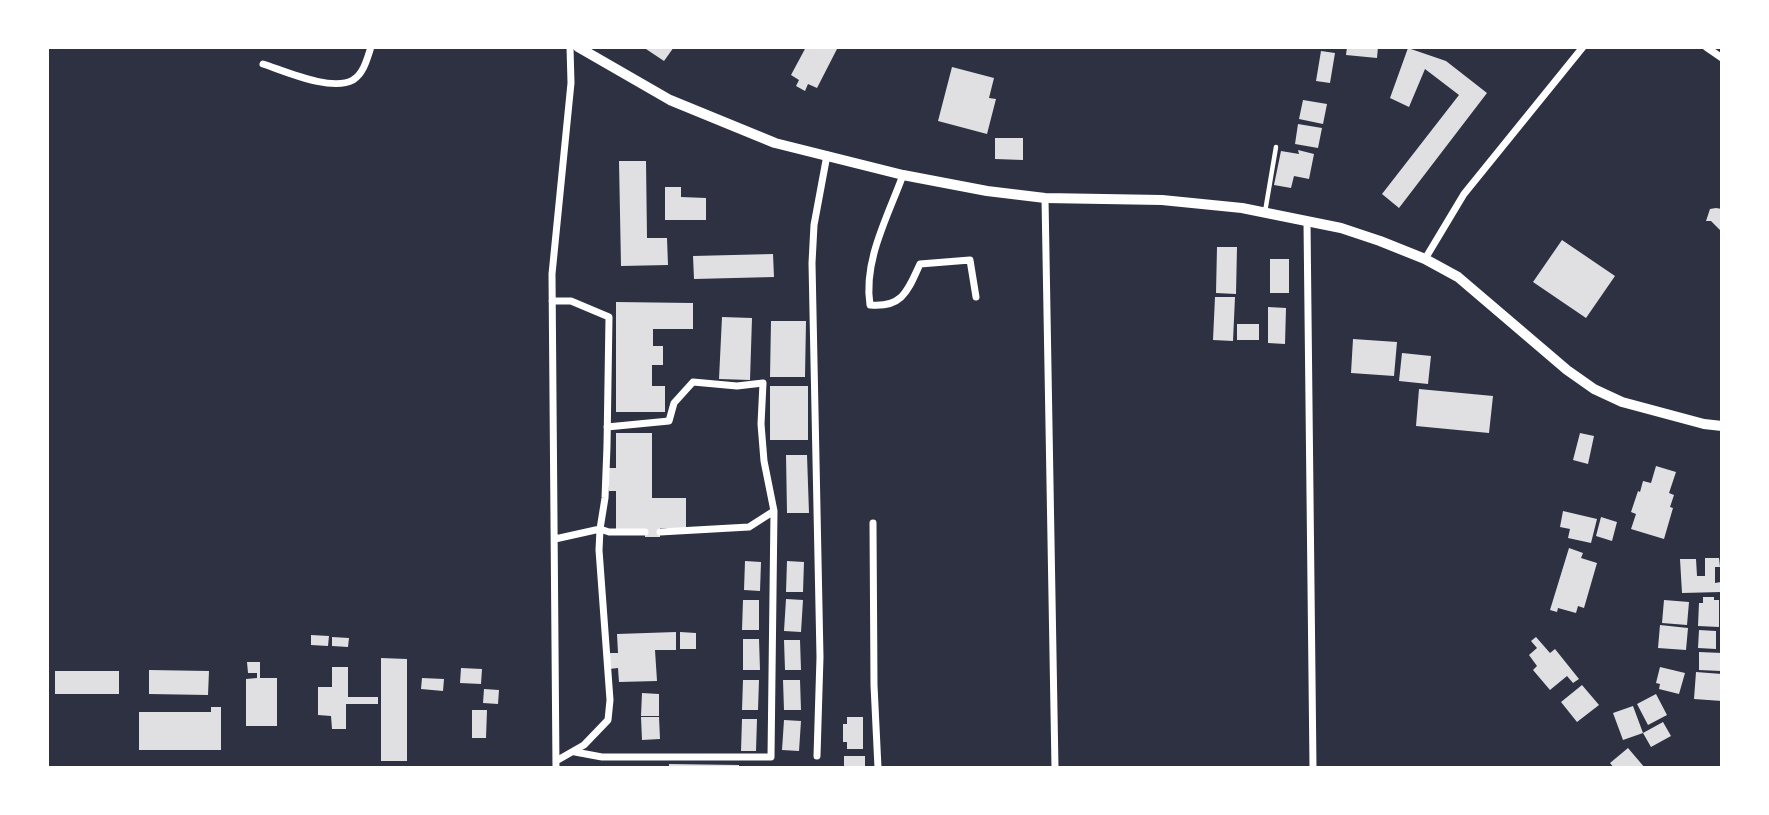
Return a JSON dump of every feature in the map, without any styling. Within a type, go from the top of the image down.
[{"type":"street","points":[[263,64],[316,82],[344,83],[354,79],[365,66],[371,47]]},
{"type":"street","points":[[556,764],[552,274],[571,83],[570,47]]},
{"type":"street","points":[[578,47],[670,100],[711,118],[775,143],[903,175],[987,191],[1045,198],[1162,200],[1265,213],[1341,228],[1425,259],[1458,277],[1567,370],[1594,389],[1622,402],[1704,424],[1722,426]]},
{"type":"street","points":[[1425,259],[1464,194],[1583,47]]},
{"type":"street","points":[[1706,47],[1722,58]]},
{"type":"street","points":[[817,756],[820,657],[812,263],[814,225],[827,155]]},
{"type":"street","points":[[903,175],[872,258],[867,289],[870,305],[884,306],[905,296],[920,264],[970,260],[976,297]]},
{"type":"street","points":[[1045,198],[1055,768]]},
{"type":"street","points":[[1307,222],[1313,768]]},
{"type":"street","points":[[552,301],[571,302],[608,317],[607,427],[604,498],[600,518],[610,700],[608,720],[575,752],[556,764]]},
{"type":"street","points":[[575,752],[602,757],[771,757],[774,511],[764,461],[761,424],[763,383],[737,386],[693,382],[674,403],[669,421],[607,427]]},
{"type":"street","points":[[660,532],[749,527],[774,511]]},
{"type":"street","points":[[873,523],[874,685],[878,768]]},
{"type":"street","points":[[555,539],[600,529],[609,533],[645,532]]},
{"type":"lane","points":[[1265,213],[1276,147]]},
{"type":"building","points":[[643,47],[674,47],[664,61]]},
{"type":"building","points":[[806,47],[837,49],[817,88],[808,84],[805,91],[796,86],[799,80],[791,75]]},
{"type":"building","points":[[1347,47],[1378,47],[1377,58],[1346,55]]},
{"type":"building","points":[[1408,48],[1446,61],[1487,93],[1399,208],[1382,194],[1459,95],[1425,69],[1409,107],[1390,98]]},
{"type":"building","points":[[1321,51],[1335,53],[1330,83],[1316,81]]},
{"type":"building","points":[[952,67],[994,78],[989,98],[996,99],[987,134],[938,121]]},
{"type":"building","points":[[1303,100],[1327,104],[1323,124],[1299,119]]},
{"type":"building","points":[[1298,124],[1322,128],[1318,148],[1295,144]]},
{"type":"building","points":[[995,138],[1023,138],[1023,160],[995,159]]},
{"type":"building","points":[[1298,150],[1314,154],[1309,179],[1294,176],[1291,188],[1274,185],[1281,151],[1299,154]]},
{"type":"building","points":[[619,161],[646,161],[647,238],[667,238],[668,265],[621,266]]},
{"type":"building","points":[[665,187],[681,187],[681,197],[706,198],[706,220],[665,220]]},
{"type":"building","points":[[1710,209],[1722,209],[1722,232],[1711,221],[1706,221]]},
{"type":"building","points":[[1562,240],[1615,276],[1586,318],[1533,282]]},
{"type":"building","points":[[1217,247],[1237,247],[1236,294],[1216,293]]},
{"type":"building","points":[[773,254],[774,277],[694,279],[693,256]]},
{"type":"building","points":[[1270,259],[1289,259],[1289,293],[1270,293]]},
{"type":"building","points":[[1215,297],[1235,297],[1233,341],[1213,340]]},
{"type":"building","points":[[616,302],[693,303],[693,329],[653,329],[653,346],[663,346],[663,365],[652,365],[652,386],[665,386],[665,412],[616,412]]},
{"type":"building","points":[[1268,307],[1286,308],[1285,344],[1268,343]]},
{"type":"building","points":[[722,317],[752,318],[750,380],[719,379]]},
{"type":"building","points":[[771,321],[806,321],[805,377],[770,377]]},
{"type":"building","points":[[1237,324],[1259,324],[1259,340],[1237,340]]},
{"type":"building","points":[[1353,339],[1397,342],[1394,376],[1351,373]]},
{"type":"building","points":[[1402,353],[1431,356],[1428,384],[1399,381]]},
{"type":"building","points":[[770,386],[808,386],[808,440],[770,440]]},
{"type":"building","points":[[1419,389],[1493,396],[1489,433],[1416,426]]},
{"type":"building","points":[[616,433],[652,433],[652,498],[686,498],[686,528],[660,528],[660,537],[645,537],[645,529],[616,529],[616,491],[609,491],[609,468],[616,468]]},
{"type":"building","points":[[1580,433],[1594,436],[1588,464],[1573,460]]},
{"type":"building","points":[[786,455],[807,455],[809,513],[787,513]]},
{"type":"building","points":[[1656,466],[1676,472],[1669,493],[1674,495],[1670,507],[1673,508],[1664,539],[1631,529],[1636,514],[1631,512],[1638,491],[1640,492],[1643,481],[1651,483]]},
{"type":"building","points":[[1563,511],[1597,519],[1591,543],[1568,538],[1570,529],[1560,527]]},
{"type":"building","points":[[1601,517],[1617,522],[1612,541],[1596,536]]},
{"type":"building","points":[[1569,548],[1583,553],[1581,558],[1597,563],[1584,608],[1578,606],[1576,613],[1558,608],[1557,612],[1550,610]]},
{"type":"building","points":[[1705,558],[1719,558],[1720,567],[1715,567],[1715,583],[1721,582],[1721,592],[1682,593],[1680,559],[1696,559],[1697,576],[1705,576]]},
{"type":"building","points":[[745,561],[761,562],[760,591],[744,590]]},
{"type":"building","points":[[787,561],[804,562],[803,592],[786,592]]},
{"type":"building","points":[[1703,597],[1719,600],[1719,627],[1698,626],[1699,603],[1703,603]]},
{"type":"building","points":[[786,599],[803,600],[801,632],[784,631]]},
{"type":"building","points":[[743,600],[759,600],[759,630],[742,630]]},
{"type":"building","points":[[1664,600],[1689,602],[1687,625],[1662,623]]},
{"type":"building","points":[[1660,625],[1688,628],[1686,650],[1658,648]]},
{"type":"building","points":[[1699,630],[1716,631],[1716,649],[1698,648]]},
{"type":"building","points":[[676,632],[676,650],[655,650],[657,681],[619,682],[618,668],[609,669],[609,653],[618,653],[617,634]]},
{"type":"building","points":[[680,632],[696,633],[696,649],[680,649]]},
{"type":"building","points":[[311,635],[329,636],[328,646],[311,645]]},
{"type":"building","points":[[332,637],[349,638],[348,647],[332,646]]},
{"type":"building","points":[[1536,637],[1550,653],[1555,649],[1579,679],[1573,683],[1567,676],[1550,690],[1533,670],[1537,666],[1529,655],[1537,648],[1531,641]]},
{"type":"building","points":[[743,639],[759,639],[760,670],[743,670]]},
{"type":"building","points":[[784,640],[800,640],[801,670],[785,670]]},
{"type":"building","points":[[1699,652],[1722,653],[1721,671],[1699,670]]},
{"type":"building","points":[[381,658],[407,659],[407,761],[381,761]]},
{"type":"building","points":[[247,662],[260,662],[260,678],[277,678],[277,726],[246,726],[246,679],[257,678],[257,673],[248,673]]},
{"type":"building","points":[[332,667],[348,667],[348,697],[378,697],[378,704],[346,704],[346,729],[332,729],[331,716],[318,715],[318,687],[332,687]]},
{"type":"building","points":[[1660,667],[1685,673],[1679,694],[1659,689],[1660,684],[1656,683]]},
{"type":"building","points":[[461,668],[482,669],[481,684],[460,683]]},
{"type":"building","points":[[149,670],[209,671],[208,695],[149,694]]},
{"type":"building","points":[[55,671],[119,671],[119,694],[55,694]]},
{"type":"building","points":[[1696,672],[1722,674],[1722,701],[1694,699]]},
{"type":"building","points":[[422,678],[444,679],[443,691],[421,689]]},
{"type":"building","points":[[743,680],[759,680],[758,710],[742,710]]},
{"type":"building","points":[[783,680],[800,680],[801,710],[784,710]]},
{"type":"building","points":[[1582,685],[1599,705],[1577,722],[1561,702]]},
{"type":"building","points":[[484,689],[499,690],[498,704],[483,703]]},
{"type":"building","points":[[642,693],[659,694],[659,716],[641,716]]},
{"type":"building","points":[[1656,694],[1667,715],[1648,725],[1637,704]]},
{"type":"building","points":[[1633,706],[1643,733],[1623,740],[1613,713]]},
{"type":"building","points":[[211,707],[221,707],[221,750],[139,750],[139,712],[211,712]]},
{"type":"building","points":[[472,710],[487,710],[486,738],[472,738]]},
{"type":"building","points":[[641,717],[659,717],[660,739],[642,740]]},
{"type":"building","points":[[847,717],[863,717],[863,749],[847,749],[847,742],[843,742],[843,724],[847,724]]},
{"type":"building","points":[[742,719],[757,719],[756,751],[741,751]]},
{"type":"building","points":[[784,720],[801,721],[799,751],[782,750]]},
{"type":"building","points":[[1663,722],[1671,736],[1651,747],[1643,733]]},
{"type":"building","points":[[1628,748],[1645,768],[1614,768],[1610,763]]},
{"type":"building","points":[[844,756],[865,756],[865,768],[844,768]]},
{"type":"building","points":[[669,764],[739,765],[739,768],[669,768]]}]
